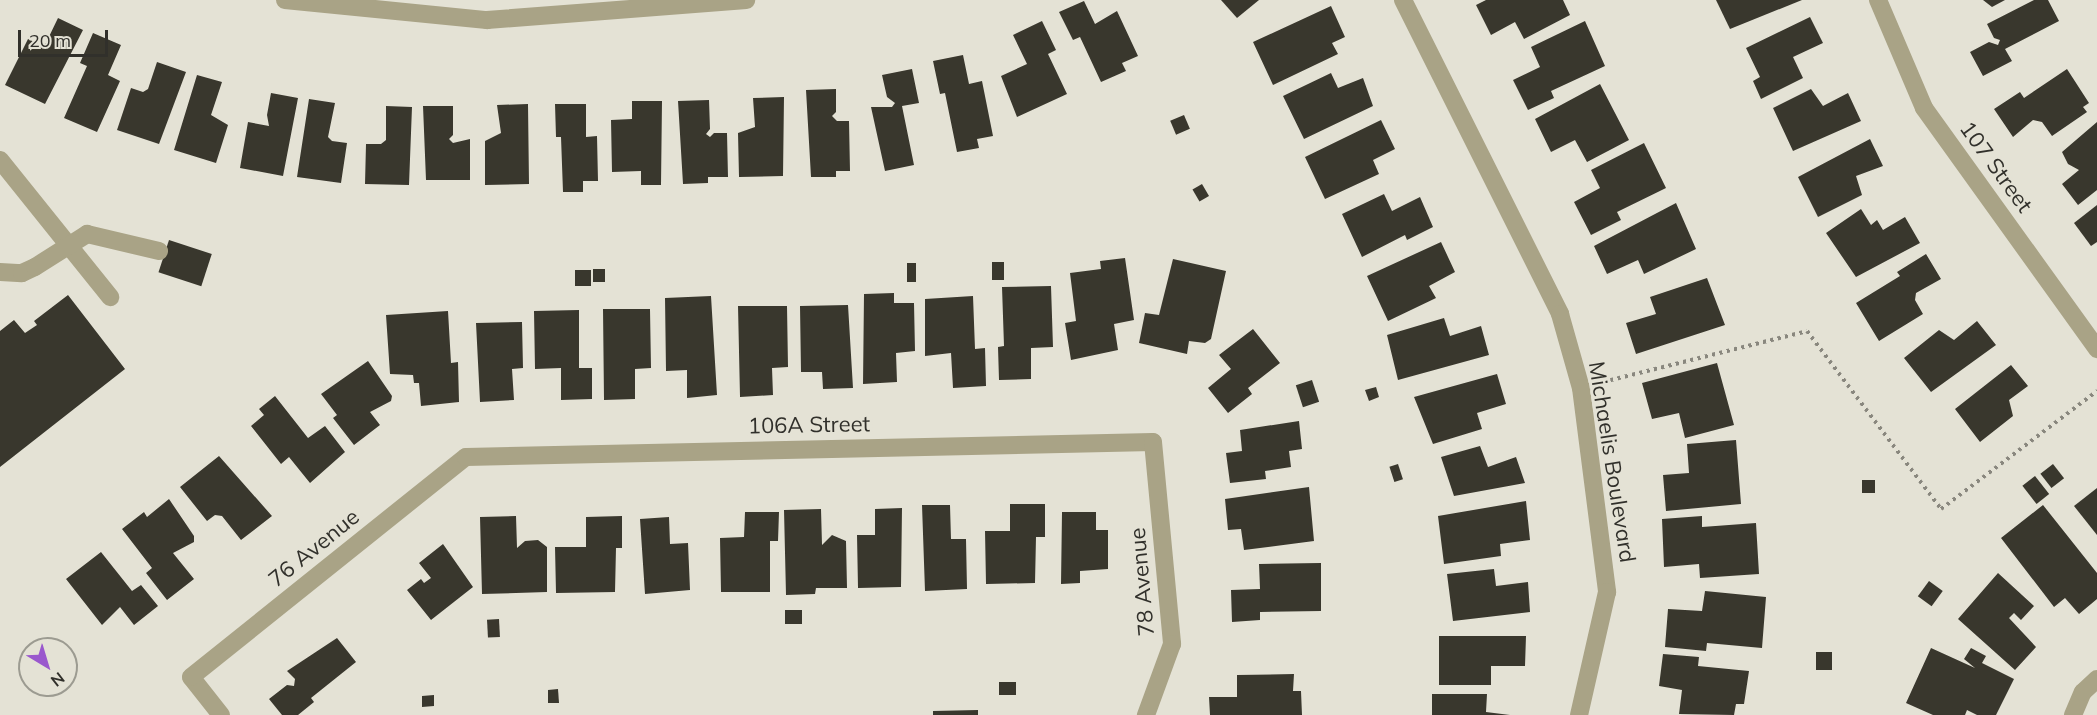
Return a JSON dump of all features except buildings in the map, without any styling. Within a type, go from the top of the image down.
[{"type":"street","points":[[285,0],[487,20],[746,0]]},
{"type":"street","name":"Michaelis Boulevard","points":[[1403,0],[1560,314],[1581,388],[1608,592],[1579,715]]},
{"type":"street","name":"107 Street","points":[[1878,0],[1924,108],[2097,349]]},
{"type":"street","points":[[0,160],[110,297]]},
{"type":"street","points":[[0,272],[22,273],[87,234],[159,251]]},
{"type":"street","name":"106A Street","points":[[466,457],[1154,442]]},
{"type":"street","name":"78 Avenue","points":[[1146,715],[1172,644],[1154,442]]},
{"type":"street","name":"76 Avenue","points":[[221,715],[191,677],[466,457]]},
{"type":"street","points":[[2073,715],[2083,692],[2097,679]]},
{"type":"path","points":[[1581,388],[1807,331],[1941,509],[2097,391]]}]
